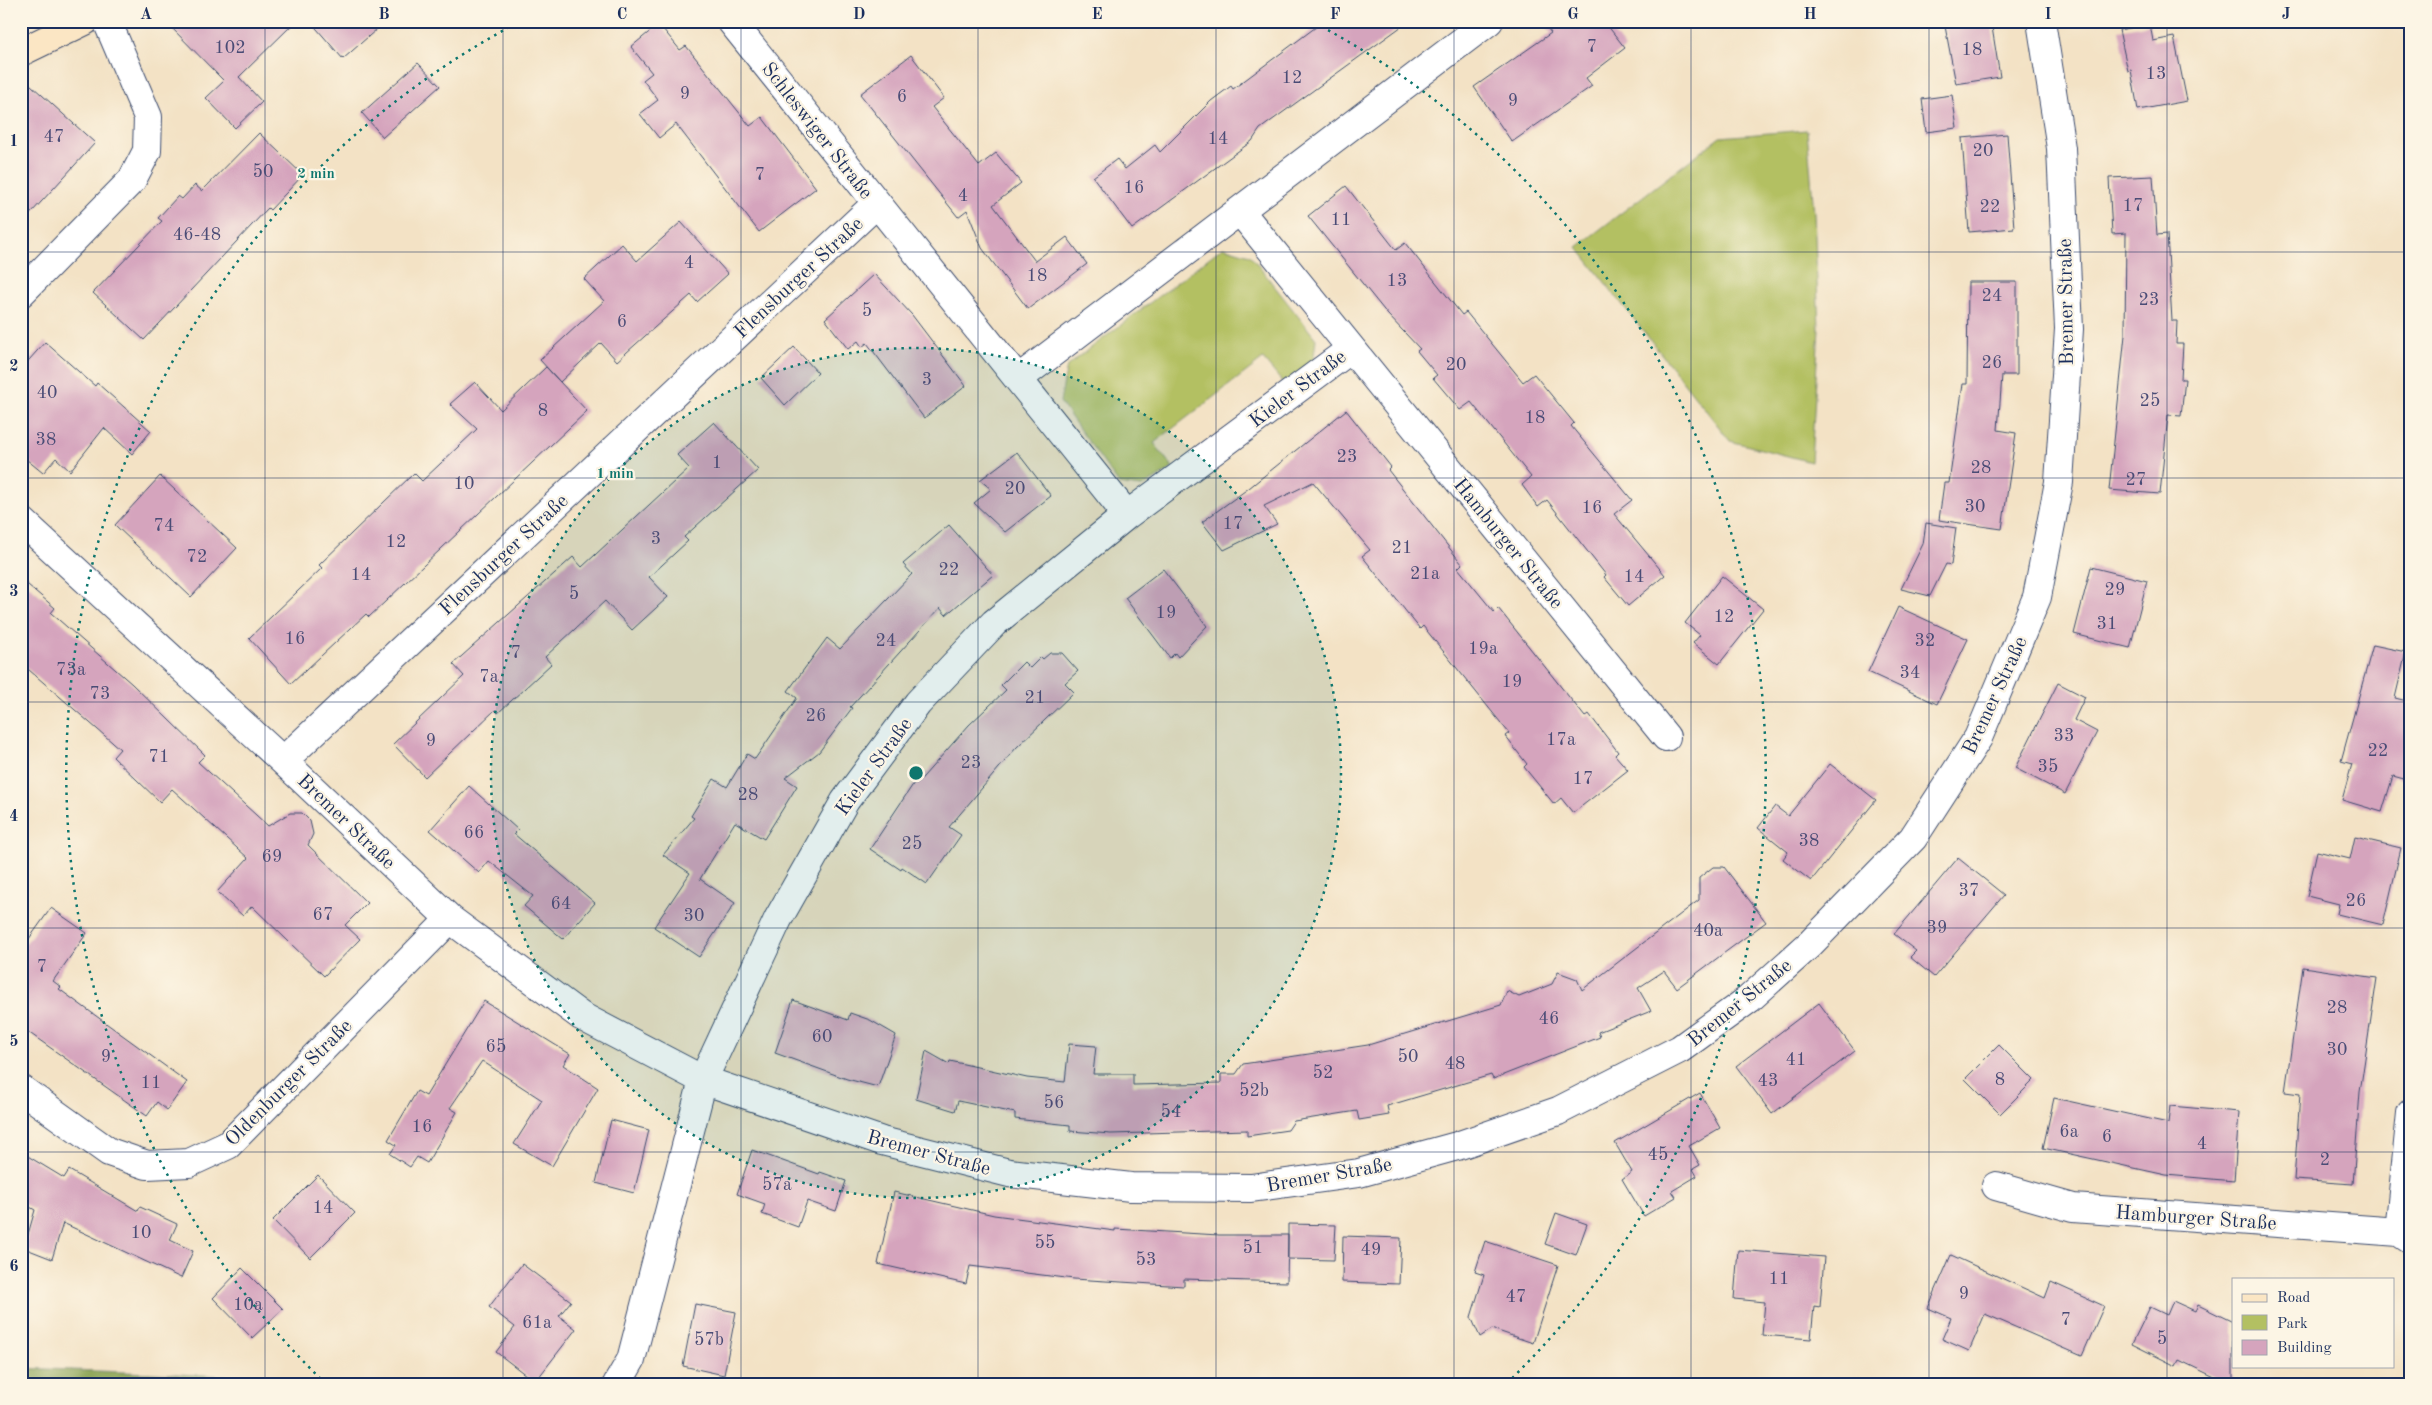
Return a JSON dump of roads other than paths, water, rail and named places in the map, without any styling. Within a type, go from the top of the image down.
[{"type":"main road","points":[[21,52],[84,21]]},
{"type":"street","points":[[21,293],[132,180],[147,151],[148,117],[107,21]]},
{"type":"street","name":"Schleswiger Straße","points":[[731,21],[1018,379]]},
{"type":"street","points":[[1127,515],[1018,379],[1489,21]]},
{"type":"street","name":"Bremer Straße","points":[[21,520],[283,761],[450,919],[581,1016],[703,1080],[882,1141],[1009,1173],[1131,1187],[1251,1188],[1359,1172],[1456,1146],[1558,1111],[1680,1049],[1749,999],[1810,944],[1913,838],[1978,738],[2037,597],[2059,482],[2069,329],[2061,148],[2041,21]]},
{"type":"street","name":"Flensburger Straße","points":[[283,761],[876,204]]},
{"type":"street","name":"Kieler Straße","points":[[703,1080],[778,919],[845,801],[918,703],[994,623],[1127,515],[1351,349],[1240,211]]},
{"type":"street","name":"Hamburger Straße","points":[[1351,349],[1666,737]]},
{"type":"street","name":"Oldenburger Straße","points":[[21,1089],[109,1152],[147,1165],[189,1163],[228,1145],[450,919]]},
{"type":"street","points":[[617,1384],[631,1360],[703,1080]]},
{"type":"street","points":[[2405,1236],[2411,1114]]},
{"type":"street","name":"Hamburger Straße","points":[[1996,1186],[2073,1208],[2405,1236]]}]
